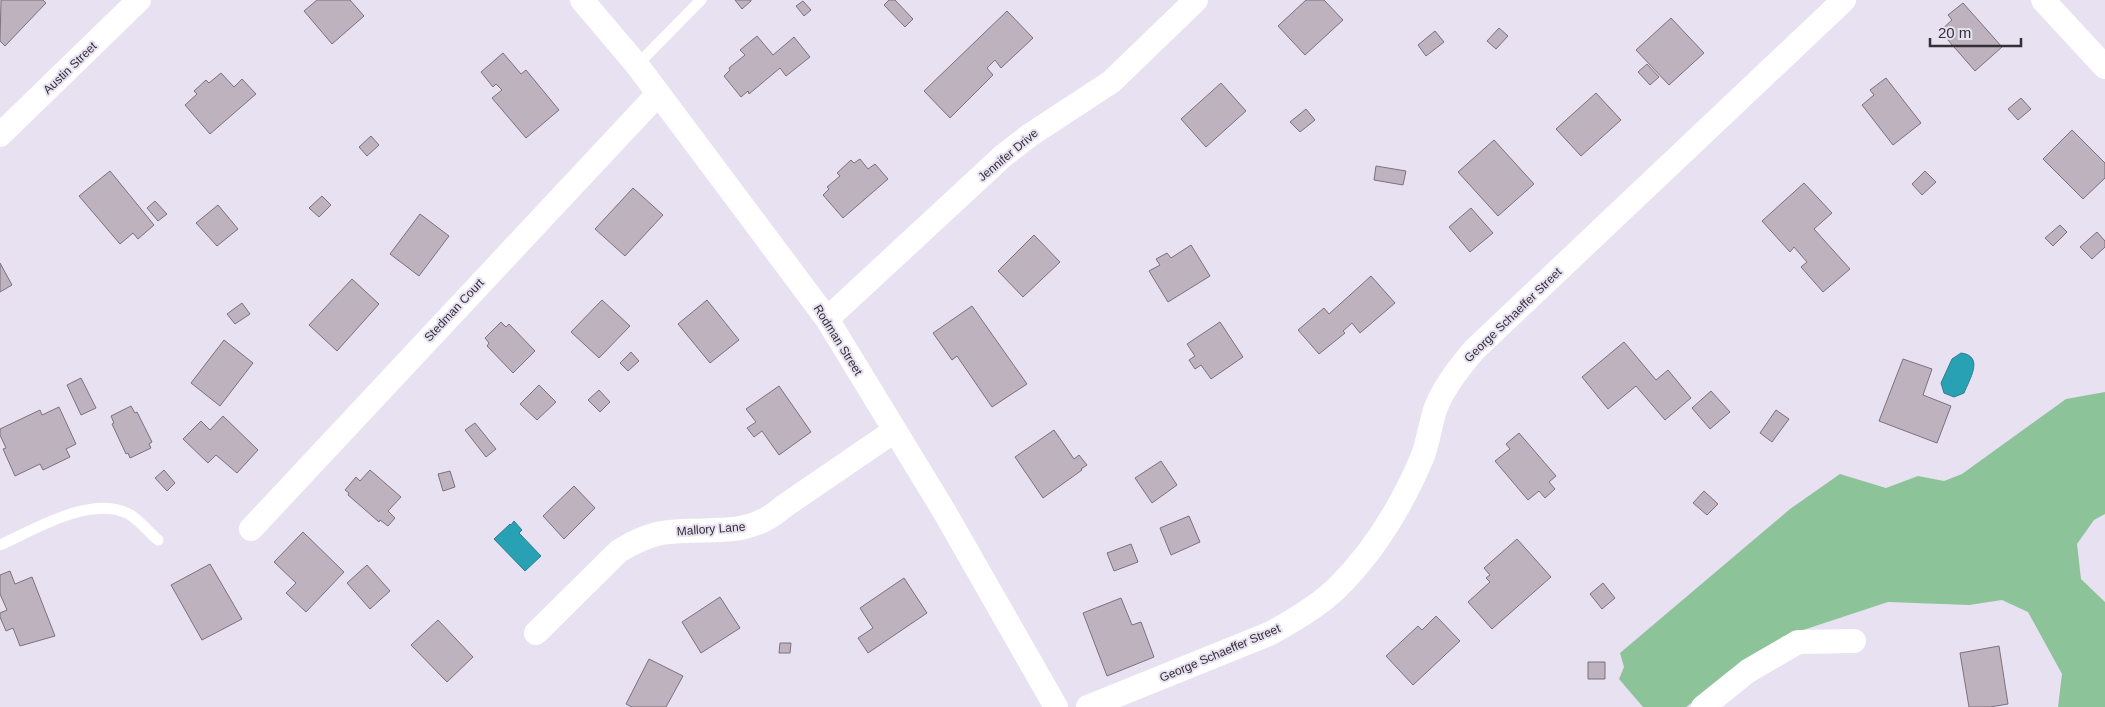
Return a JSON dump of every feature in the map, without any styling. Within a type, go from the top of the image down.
[{"type":"street","name":"Austin Street","points":[[0,135],[139,0]]},
{"type":"street","name":"Rodman Street","points":[[582,0],[637,65],[827,319],[944,511],[1056,707]]},
{"type":"street","name":"Jennifer Drive","points":[[827,319],[1003,156],[1030,135],[1111,82],[1196,0]]},
{"type":"street","name":"George Schaeffer Street","points":[[1088,707],[1269,634],[1292,622],[1336,588],[1360,563],[1381,534],[1409,487],[1423,454],[1436,408],[1453,375],[1474,350],[1844,0]]},
{"type":"street","points":[[2043,0],[2105,67]]},
{"type":"street","name":"Stedman Court","points":[[251,529],[658,94]]},
{"type":"street","name":"Mallory Lane","points":[[536,633],[619,551],[629,545],[667,532],[709,531],[754,526],[770,518],[894,431]]},
{"type":"street","points":[[1703,707],[1748,671],[1798,642],[1854,641]]},
{"type":"lane","points":[[637,65],[701,0]]},
{"type":"lane","points":[[0,545],[73,512],[104,508],[129,514],[158,540]]},
{"type":"green space","points":[[2105,392],[2105,514],[2094,520],[2077,544],[2081,579],[2105,602],[2105,707],[2058,707],[2062,674],[2028,612],[2002,600],[1969,605],[1888,602],[1782,637],[1686,707],[1643,707],[1619,679],[1624,667],[1620,653],[1790,509],[1840,474],[1886,488],[1918,476],[1944,481],[1962,474],[2066,399]]},
{"type":"water","points":[[1961,353],[1968,355],[1974,364],[1972,375],[1964,393],[1954,397],[1944,393],[1941,383],[1952,359]]},
{"type":"water","points":[[514,521],[522,530],[519,533],[541,556],[525,571],[494,539]]},
{"type":"building","points":[[1,0],[43,0],[46,3],[5,46],[0,41]]},
{"type":"building","points":[[317,0],[350,0],[364,16],[332,44],[304,11]]},
{"type":"building","points":[[735,0],[751,0],[751,1],[742,9]]},
{"type":"building","points":[[889,0],[895,0],[913,19],[905,27],[884,5]]},
{"type":"building","points":[[1306,0],[1324,0],[1343,20],[1305,55],[1278,26]]},
{"type":"building","points":[[803,1],[811,10],[804,16],[796,6]]},
{"type":"building","points":[[1963,3],[2002,47],[1975,71],[1940,31],[1952,20],[1948,15]]},
{"type":"building","points":[[1007,11],[1033,38],[1001,68],[995,60],[987,68],[993,75],[950,118],[924,91]]},
{"type":"building","points":[[1671,18],[1704,53],[1669,85],[1636,50]]},
{"type":"building","points":[[1499,28],[1508,36],[1496,49],[1487,41]]},
{"type":"building","points":[[1435,31],[1444,42],[1426,56],[1418,45]]},
{"type":"building","points":[[757,36],[773,55],[794,37],[810,57],[786,76],[780,68],[749,94],[748,91],[741,97],[724,76],[730,70],[729,68],[745,55],[740,50]]},
{"type":"building","points":[[503,53],[521,74],[526,70],[559,110],[526,138],[492,98],[502,90],[496,84],[493,87],[481,72]]},
{"type":"building","points":[[1647,64],[1659,77],[1650,85],[1638,72]]},
{"type":"building","points":[[221,73],[234,87],[242,79],[256,94],[210,134],[185,105],[197,94],[194,91],[206,80],[209,83]]},
{"type":"building","points":[[1886,78],[1921,123],[1893,145],[1862,105],[1874,95],[1870,90]]},
{"type":"building","points":[[1221,83],[1246,111],[1206,147],[1181,119]]},
{"type":"building","points":[[1596,93],[1621,120],[1581,156],[1556,129]]},
{"type":"building","points":[[2021,98],[2031,109],[2018,120],[2008,109]]},
{"type":"building","points":[[1306,109],[1315,120],[1300,132],[1290,122]]},
{"type":"building","points":[[2072,130],[2105,163],[2105,178],[2083,199],[2043,159]]},
{"type":"building","points":[[371,136],[379,145],[367,156],[359,147]]},
{"type":"building","points":[[1494,140],[1534,184],[1498,216],[1458,172]]},
{"type":"building","points":[[860,159],[868,169],[875,164],[888,179],[843,218],[823,195],[829,189],[827,187],[840,176],[837,173],[851,160],[854,163]]},
{"type":"building","points":[[1376,166],[1406,171],[1403,185],[1374,180]]},
{"type":"building","points":[[110,171],[154,225],[138,239],[133,233],[120,244],[79,196]]},
{"type":"building","points":[[1925,171],[1936,182],[1922,195],[1912,184]]},
{"type":"building","points":[[1804,183],[1832,213],[1814,229],[1850,269],[1823,292],[1801,267],[1807,262],[1794,247],[1790,252],[1762,221]]},
{"type":"building","points":[[633,188],[663,215],[625,256],[595,229]]},
{"type":"building","points":[[322,196],[331,205],[319,217],[309,208]]},
{"type":"building","points":[[155,201],[167,214],[158,221],[147,208]]},
{"type":"building","points":[[218,205],[238,229],[217,246],[196,223]]},
{"type":"building","points":[[1471,208],[1493,233],[1470,252],[1449,227]]},
{"type":"building","points":[[420,214],[449,236],[419,276],[390,254]]},
{"type":"building","points":[[2060,225],[2067,232],[2053,246],[2045,238]]},
{"type":"building","points":[[2097,232],[2105,241],[2105,247],[2092,259],[2080,247]]},
{"type":"building","points":[[1034,235],[1060,262],[1023,297],[998,271]]},
{"type":"building","points":[[1191,245],[1210,276],[1168,302],[1149,271],[1160,265],[1156,259],[1167,253],[1171,258]]},
{"type":"building","points":[[0,263],[12,285],[0,292]]},
{"type":"building","points":[[1371,276],[1395,303],[1360,333],[1352,323],[1343,331],[1345,333],[1319,354],[1298,330],[1324,308],[1329,314]]},
{"type":"building","points":[[352,279],[379,304],[337,351],[309,325]]},
{"type":"building","points":[[602,300],[630,326],[599,358],[571,332]]},
{"type":"building","points":[[707,300],[739,340],[710,363],[678,324]]},
{"type":"building","points":[[242,303],[250,314],[235,324],[227,314]]},
{"type":"building","points":[[972,306],[1027,384],[992,407],[957,356],[952,360],[933,333]]},
{"type":"building","points":[[501,322],[506,327],[509,324],[535,351],[513,373],[487,346],[489,343],[485,338]]},
{"type":"building","points":[[1220,322],[1243,357],[1211,379],[1201,365],[1195,369],[1189,360],[1195,356],[1187,344]]},
{"type":"building","points":[[224,340],[253,363],[220,406],[191,383]]},
{"type":"building","points":[[1624,342],[1656,380],[1668,370],[1691,398],[1665,420],[1636,386],[1608,409],[1582,377]]},
{"type":"building","points":[[631,352],[639,361],[628,371],[620,363]]},
{"type":"building","points":[[1903,359],[1932,369],[1923,395],[1951,406],[1937,443],[1879,421]]},
{"type":"building","points":[[81,378],[96,408],[81,415],[67,385]]},
{"type":"building","points":[[539,385],[556,402],[537,420],[520,404]]},
{"type":"building","points":[[779,386],[811,432],[779,455],[762,431],[754,437],[747,428],[756,422],[746,409]]},
{"type":"building","points":[[599,390],[610,402],[600,412],[588,400]]},
{"type":"building","points":[[1711,391],[1730,412],[1710,429],[1692,408]]},
{"type":"building","points":[[131,406],[135,413],[137,412],[152,442],[149,444],[151,448],[130,458],[128,453],[126,454],[112,424],[114,423],[111,416]]},
{"type":"building","points":[[59,407],[76,444],[66,449],[70,457],[43,470],[40,464],[15,476],[3,449],[6,448],[0,435],[0,429],[40,410],[42,415]]},
{"type":"building","points":[[1776,410],[1789,419],[1772,442],[1760,433]]},
{"type":"building","points":[[223,416],[258,450],[237,473],[216,455],[208,463],[183,439],[201,421],[210,430]]},
{"type":"building","points":[[475,423],[496,449],[486,457],[465,430]]},
{"type":"building","points":[[1054,430],[1074,459],[1079,455],[1087,465],[1043,498],[1015,457]]},
{"type":"building","points":[[1519,433],[1556,476],[1549,482],[1555,489],[1545,498],[1539,491],[1528,500],[1495,461],[1510,449],[1506,444]]},
{"type":"building","points":[[1161,461],[1177,485],[1152,503],[1135,478]]},
{"type":"building","points":[[164,470],[175,483],[167,491],[155,478]]},
{"type":"building","points":[[370,470],[401,497],[388,511],[395,518],[388,526],[380,520],[379,522],[348,495],[349,493],[345,490],[356,477],[360,481]]},
{"type":"building","points":[[450,471],[455,487],[443,491],[438,474]]},
{"type":"building","points":[[574,486],[595,508],[564,539],[543,516]]},
{"type":"building","points":[[1704,491],[1718,504],[1707,515],[1693,503]]},
{"type":"building","points":[[1189,516],[1200,542],[1171,555],[1160,528]]},
{"type":"building","points":[[303,532],[344,572],[306,612],[286,593],[296,583],[274,562]]},
{"type":"building","points":[[1517,539],[1551,577],[1492,629],[1468,602],[1490,582],[1486,578],[1490,575],[1484,568]]},
{"type":"building","points":[[1131,544],[1138,562],[1114,571],[1107,553]]},
{"type":"building","points":[[210,564],[242,619],[202,640],[171,585]]},
{"type":"building","points":[[367,565],[390,591],[370,609],[347,583]]},
{"type":"building","points":[[10,571],[15,584],[32,577],[55,636],[20,646],[13,628],[6,631],[0,617],[0,613],[7,610],[0,594],[0,575]]},
{"type":"building","points":[[904,578],[927,613],[868,653],[858,638],[873,628],[860,608]]},
{"type":"building","points":[[1603,583],[1615,598],[1602,609],[1590,594]]},
{"type":"building","points":[[720,597],[740,628],[701,653],[682,622]]},
{"type":"building","points":[[1121,598],[1132,625],[1141,622],[1154,657],[1107,676],[1083,613]]},
{"type":"building","points":[[1436,616],[1460,641],[1413,685],[1386,656],[1418,626],[1422,630]]},
{"type":"building","points":[[438,620],[473,657],[447,682],[411,645]]},
{"type":"building","points":[[780,643],[791,643],[790,653],[779,653]]},
{"type":"building","points":[[1999,646],[2008,704],[1990,707],[1969,707],[1960,653]]},
{"type":"building","points":[[649,659],[683,676],[666,707],[632,707],[626,704]]},
{"type":"building","points":[[1588,662],[1605,662],[1605,679],[1588,679]]}]
